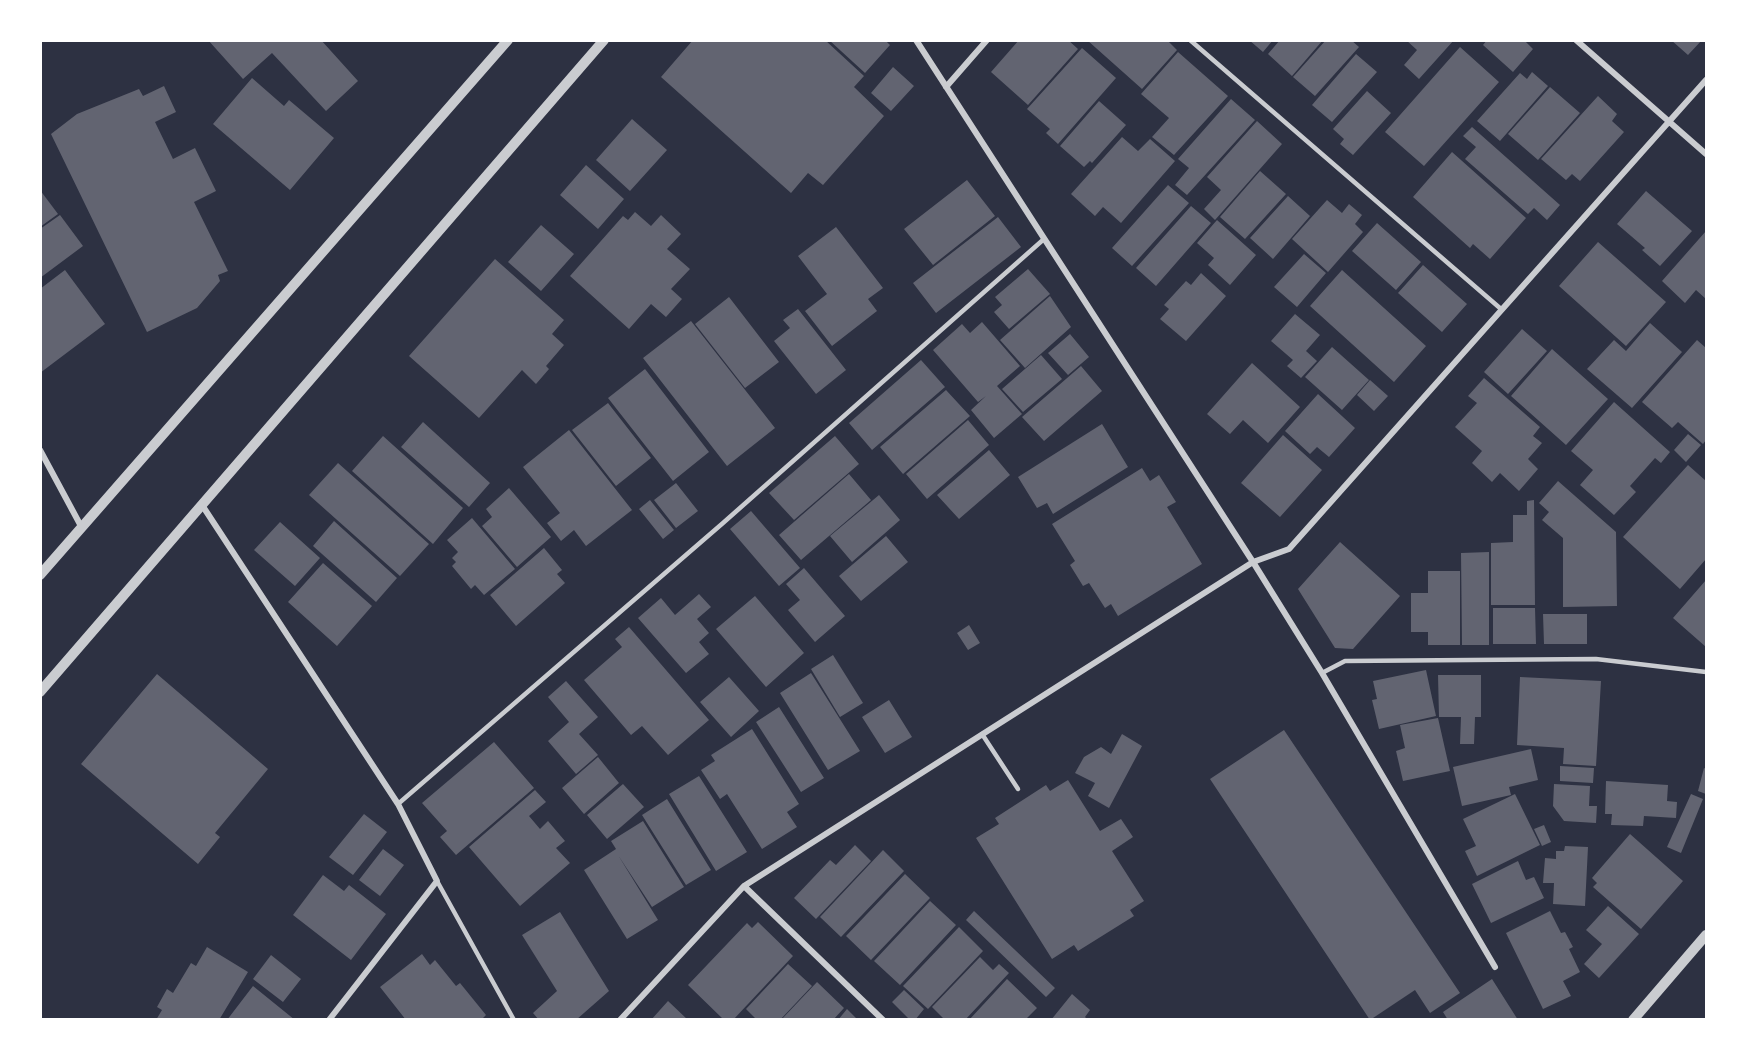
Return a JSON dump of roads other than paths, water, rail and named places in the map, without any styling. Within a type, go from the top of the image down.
[{"type":"street","points":[[40,575],[508,40]]},
{"type":"street","points":[[40,692],[604,40]]},
{"type":"street","points":[[916,40],[1253,562],[1322,673],[1495,967]]},
{"type":"street","points":[[946,87],[987,40]]},
{"type":"street","points":[[1576,40],[1707,154]]},
{"type":"street","points":[[620,1020],[744,886],[1253,562],[1289,549],[1707,80]]},
{"type":"street","points":[[40,450],[82,528]]},
{"type":"street","points":[[202,505],[398,804],[437,881],[329,1020]]},
{"type":"street","points":[[744,886],[883,1020]]},
{"type":"street","points":[[1633,1020],[1707,935]]},
{"type":"lane","points":[[1190,40],[1501,309]]},
{"type":"lane","points":[[398,804],[732,515],[1044,239]]},
{"type":"lane","points":[[1322,673],[1345,661],[1584,659],[1707,672]]},
{"type":"lane","points":[[982,734],[1018,789]]},
{"type":"lane","points":[[437,881],[514,1020]]}]
